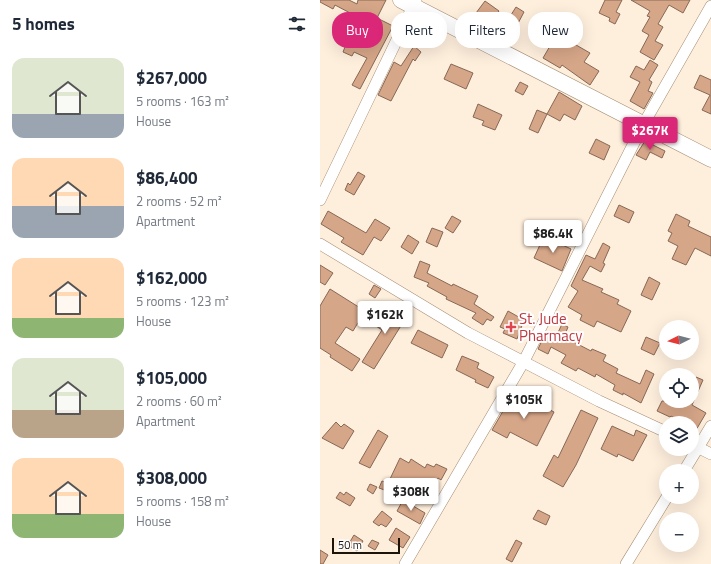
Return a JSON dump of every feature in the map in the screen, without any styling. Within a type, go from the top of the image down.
[{"type":"main road","points":[[410,2],[643,125],[711,159]]},
{"type":"street","points":[[320,200],[410,2]]},
{"type":"street","points":[[405,564],[524,361],[643,125],[711,6]]},
{"type":"street","points":[[320,244],[468,333],[599,401],[659,429]]},
{"type":"street","points":[[699,441],[711,426]]},
{"type":"street","points":[[699,448],[711,454]]},
{"type":"street","points":[[626,564],[664,504]]},
{"type":"building","points":[[320,0],[349,0],[357,4],[358,0],[386,0],[380,12],[348,12],[335,5],[333,9],[320,2]]},
{"type":"building","points":[[605,0],[622,0],[616,12],[620,14],[615,24],[609,21],[610,18],[599,13]]},
{"type":"building","points":[[631,0],[690,0],[683,13],[669,5],[658,24],[663,27],[655,41],[663,45],[654,60],[640,52],[649,35],[642,31],[650,17],[647,16],[650,11]]},
{"type":"building","points":[[485,1],[499,11],[498,12],[477,12]]},
{"type":"building","points":[[516,7],[524,12],[520,20],[520,12],[513,12]]},
{"type":"building","points":[[383,21],[391,25],[391,30],[383,45]]},
{"type":"building","points":[[345,48],[381,48],[360,89],[352,85],[367,58],[354,52],[352,56],[343,52]]},
{"type":"building","points":[[413,48],[416,48],[421,52],[415,61],[413,59],[391,101],[378,95],[394,62],[401,66]]},
{"type":"building","points":[[549,48],[581,48],[590,53],[584,62],[599,71],[590,85],[562,65],[560,68],[543,58]]},
{"type":"building","points":[[650,60],[658,65],[649,80],[652,82],[648,91],[653,93],[644,109],[630,101],[640,82],[630,77],[636,66],[644,70]]},
{"type":"building","points":[[451,64],[473,73],[466,89],[444,79]]},
{"type":"building","points":[[700,75],[711,80],[711,114],[702,110],[710,95],[694,88]]},
{"type":"building","points":[[520,82],[528,86],[523,95],[515,91]]},
{"type":"building","points":[[559,92],[582,106],[575,120],[564,114],[560,121],[547,114]]},
{"type":"building","points":[[478,104],[502,115],[495,130],[482,125],[484,121],[473,117]]},
{"type":"building","points":[[537,110],[547,114],[538,133],[529,129]]},
{"type":"building","points":[[596,139],[610,146],[604,160],[589,153]]},
{"type":"building","points":[[645,141],[665,151],[662,158],[650,152],[646,160],[636,155]]},
{"type":"building","points":[[358,172],[365,176],[354,195],[345,190],[348,183],[350,185]]},
{"type":"building","points":[[619,205],[634,212],[629,223],[614,216]]},
{"type":"building","points":[[328,211],[366,233],[375,219],[390,228],[381,241],[374,237],[363,255],[341,242],[344,238],[321,224]]},
{"type":"building","points":[[676,214],[690,221],[688,226],[711,237],[711,256],[695,248],[686,265],[672,259],[678,246],[668,241],[672,233],[668,231]]},
{"type":"building","points":[[452,216],[461,221],[453,233],[445,228]]},
{"type":"building","points":[[432,228],[443,232],[437,247],[426,242]]},
{"type":"building","points":[[408,235],[419,242],[412,254],[401,247]]},
{"type":"building","points":[[544,236],[571,249],[562,271],[534,258]]},
{"type":"building","points":[[603,243],[610,247],[601,272],[590,266],[582,280],[603,289],[601,292],[619,300],[617,304],[631,311],[621,332],[597,321],[594,327],[580,320],[582,315],[568,307],[578,291],[571,286],[586,255],[595,259]]},
{"type":"building","points":[[420,261],[430,265],[427,273],[452,286],[453,284],[478,296],[474,304],[494,317],[491,321],[487,319],[483,325],[472,318],[476,313],[446,299],[447,297],[427,286],[429,283],[414,277]]},
{"type":"building","points":[[320,265],[333,273],[325,285],[320,282]]},
{"type":"building","points":[[649,277],[660,283],[652,300],[641,295]]},
{"type":"building","points":[[374,285],[381,289],[375,298],[369,294]]},
{"type":"building","points":[[330,289],[365,311],[353,331],[346,327],[335,343],[360,359],[352,371],[330,357],[331,355],[320,348],[320,306]]},
{"type":"building","points":[[389,305],[407,316],[374,369],[362,362],[382,330],[376,326]]},
{"type":"building","points":[[508,311],[524,320],[517,339],[503,333],[505,329],[500,327]]},
{"type":"building","points":[[562,324],[568,327],[564,337],[591,351],[592,349],[606,355],[603,361],[618,369],[616,373],[640,384],[646,370],[654,374],[641,403],[623,393],[623,395],[613,390],[615,385],[596,374],[595,377],[578,368],[576,371],[561,363],[566,355],[551,347],[548,354],[538,349],[545,334],[555,339]]},
{"type":"building","points":[[418,330],[448,345],[442,358],[411,343]]},
{"type":"building","points":[[646,337],[659,343],[654,355],[641,349]]},
{"type":"building","points":[[462,356],[479,363],[477,368],[494,377],[488,388],[456,370]]},
{"type":"building","points":[[699,378],[703,380],[699,389]]},
{"type":"building","points":[[513,394],[528,402],[529,399],[554,412],[537,446],[510,432],[507,438],[492,430]]},
{"type":"building","points":[[659,407],[697,408],[706,413],[699,425],[699,416],[668,416],[657,411]]},
{"type":"building","points":[[581,410],[598,418],[576,465],[563,487],[543,476],[554,455],[558,458]]},
{"type":"building","points":[[336,422],[341,427],[344,424],[354,431],[343,449],[322,438]]},
{"type":"building","points":[[612,426],[634,436],[636,430],[647,435],[633,461],[618,454],[617,457],[601,449]]},
{"type":"building","points":[[378,430],[388,436],[370,468],[359,463]]},
{"type":"building","points":[[400,458],[409,463],[411,459],[425,468],[427,464],[434,467],[436,464],[447,469],[441,480],[438,478],[436,481],[434,480],[424,498],[399,481],[398,483],[390,479]]},
{"type":"building","points":[[382,481],[393,485],[390,492],[379,488]]},
{"type":"building","points":[[370,484],[377,487],[373,494],[367,490]]},
{"type":"building","points":[[340,492],[344,495],[346,492],[355,498],[350,506],[336,498]]},
{"type":"building","points":[[403,500],[425,513],[420,524],[397,511]]},
{"type":"building","points":[[538,510],[550,516],[546,525],[533,519]]},
{"type":"building","points":[[382,511],[392,519],[386,527],[381,524],[379,526],[373,522]]},
{"type":"building","points":[[396,528],[410,537],[403,548],[389,540]]},
{"type":"building","points":[[354,535],[363,541],[357,551],[348,545]]},
{"type":"building","points":[[372,540],[379,543],[375,550],[368,546]]},
{"type":"building","points":[[516,540],[522,543],[512,562],[506,559]]},
{"type":"building","points":[[320,550],[328,555],[323,564],[320,564]]},
{"type":"place","name":"St. Jude Pharmacy","points":[[511,327]]}]
